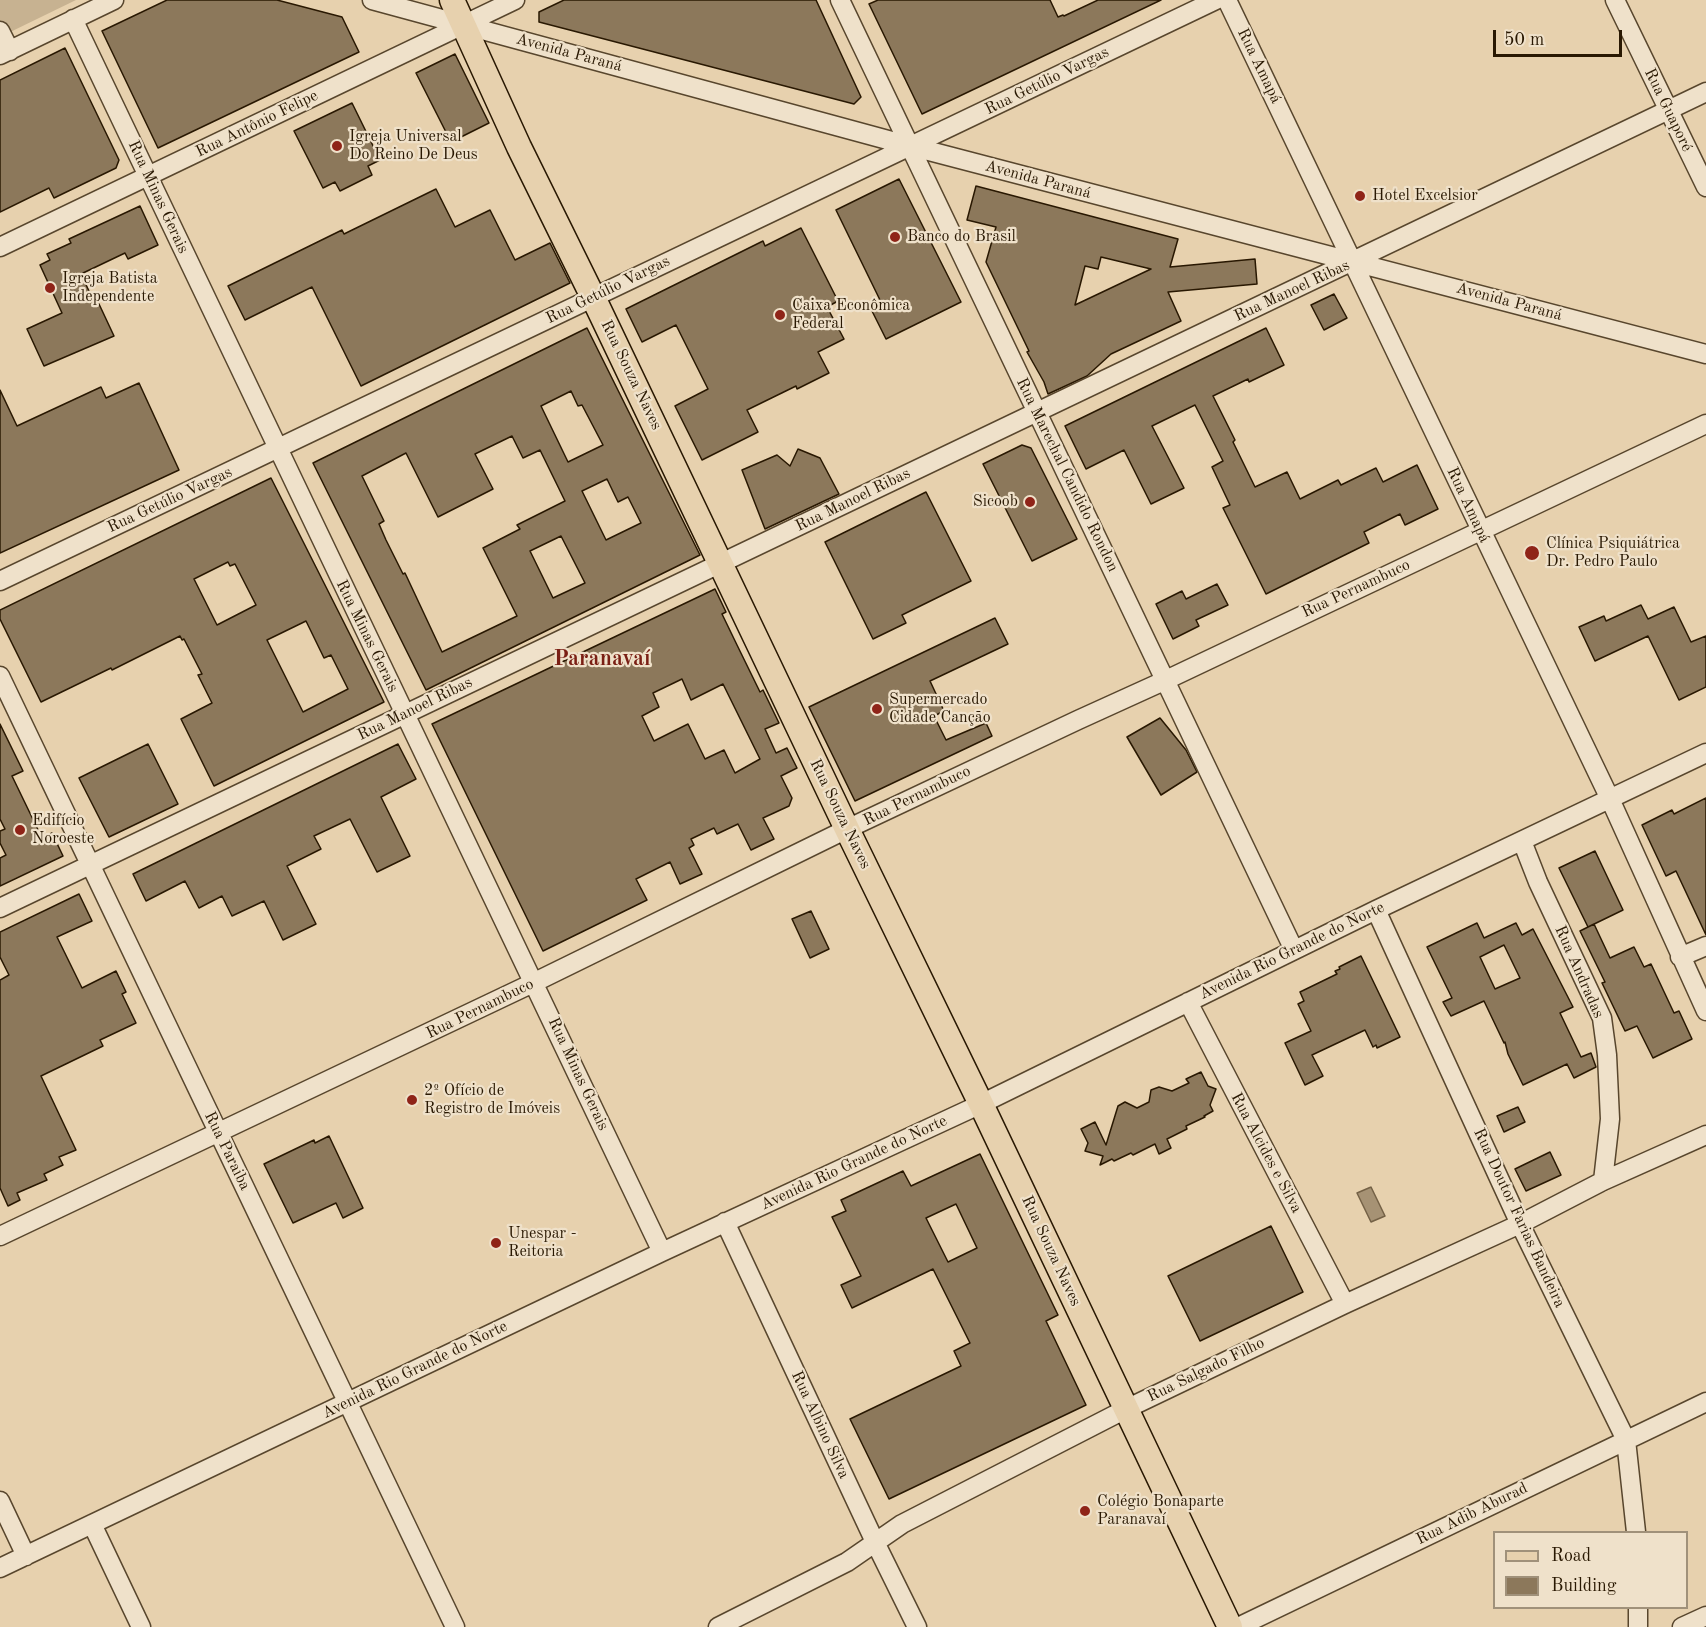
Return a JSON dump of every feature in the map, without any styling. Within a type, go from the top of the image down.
[{"type":"main road","name":"Rua Souza Naves","points":[[452,0],[519,147],[594,297],[1230,1627]]},
{"type":"street","points":[[0,31],[5,53],[114,0]]},
{"type":"street","name":"Avenida Paraná","points":[[372,0],[910,147],[1706,354]]},
{"type":"street","name":"Rua Antônio Felipe","points":[[0,247],[515,0]]},
{"type":"street","name":"Rua Marechal Candido Rondon","points":[[840,0],[1294,950]]},
{"type":"street","name":"Rua Getúlio Vargas","points":[[0,581],[1216,0]]},
{"type":"street","name":"Rua Amapá","points":[[1227,0],[1610,799],[1706,1011]]},
{"type":"street","name":"Rua Guaporé","points":[[1615,0],[1706,188]]},
{"type":"street","name":"Rua Minas Gerais","points":[[73,20],[535,982],[662,1252]]},
{"type":"street","name":"Rua Manoel Ribas","points":[[0,908],[1706,92]]},
{"type":"street","name":"Rua Pernambuco","points":[[0,1236],[219,1134],[1078,720],[1706,424]]},
{"type":"street","name":"Rua Paraiba","points":[[0,676],[455,1627]]},
{"type":"street","name":"Avenida Rio Grande do Norte","points":[[0,1568],[725,1222],[981,1104],[1376,909],[1706,753]]},
{"type":"street","name":"Rua Andradas","points":[[1522,841],[1538,882],[1602,1018],[1607,1056],[1610,1119],[1603,1181]]},
{"type":"street","name":"Rua Doutor Farias Bandeira","points":[[1376,909],[1520,1224],[1626,1440],[1636,1531]]},
{"type":"street","points":[[1680,957],[1706,946]]},
{"type":"street","name":"Rua Alcides e Silva","points":[[1188,1002],[1345,1304]]},
{"type":"street","name":"Rua Salgado Filho","points":[[718,1627],[847,1562],[902,1524],[1126,1409],[1345,1304],[1520,1224],[1603,1181],[1706,1135]]},
{"type":"street","name":"Rua Albino Silva","points":[[725,1222],[917,1627]]},
{"type":"street","name":"Rua Adib Aburad","points":[[1238,1627],[1706,1402]]},
{"type":"street","points":[[0,1501],[26,1556]]},
{"type":"street","points":[[92,1524],[141,1627]]},
{"type":"street","points":[[1638,1609],[1638,1627]]},
{"type":"street","points":[[1682,1627],[1706,1616]]},
{"type":"shaded area","points":[[0,0],[76,0],[0,37]]},
{"type":"shaded area","points":[[1371,1187],[1385,1216],[1371,1222],[1357,1193]]},
{"type":"building","points":[[167,0],[277,0],[342,17],[359,52],[158,148],[102,31]]},
{"type":"building","points":[[564,0],[816,0],[861,97],[854,104],[539,22],[539,12]]},
{"type":"building","points":[[878,0],[1050,0],[1058,17],[1098,0],[1161,0],[922,114],[869,4]]},
{"type":"building","points":[[65,48],[119,160],[116,168],[54,198],[49,188],[0,212],[0,80]]},
{"type":"building","points":[[455,54],[489,123],[451,142],[416,73]]},
{"type":"building","name":"Igreja Universal Do Reino De Deus","points":[[352,103],[380,160],[368,166],[372,175],[340,191],[335,182],[323,188],[294,131]]},
{"type":"building","name":"Banco do Brasil","points":[[899,179],[961,302],[886,339],[869,305],[880,300],[836,210]]},
{"type":"building","points":[[976,186],[1178,239],[1170,267],[1255,259],[1257,284],[1168,292],[1181,321],[1111,354],[1087,376],[1048,394],[986,262],[996,227],[967,220]],"holes":[[[1101,257],[1151,269],[1075,305],[1085,266],[1098,269]]]},
{"type":"building","points":[[436,189],[455,227],[490,210],[515,260],[550,243],[570,283],[361,386],[312,287],[245,320],[228,286],[342,230],[344,234]]},
{"type":"building","name":"Igreja Batista Independente","points":[[140,206],[158,245],[128,259],[125,253],[81,274],[114,336],[44,366],[27,329],[62,313],[40,265],[50,260],[47,254],[71,243],[69,239]]},
{"type":"building","points":[[801,228],[838,301],[827,307],[844,339],[818,352],[829,373],[747,410],[758,432],[702,460],[675,406],[708,389],[676,325],[642,342],[626,309],[763,241],[765,246]]},
{"type":"building","points":[[1334,294],[1347,318],[1324,330],[1311,305]]},
{"type":"building","points":[[587,328],[700,555],[426,690],[313,463]],"holes":[[[571,391],[578,406],[582,405],[603,445],[568,462],[541,406]],[[512,436],[523,458],[540,450],[565,501],[517,525],[520,529],[483,548],[517,616],[442,652],[405,573],[403,574],[386,540],[379,524],[384,521],[362,476],[406,453],[438,517],[493,489],[475,454]],[[607,479],[618,502],[628,497],[641,523],[606,540],[582,491]],[[561,536],[585,583],[553,598],[530,551]]]},
{"type":"building","points":[[1266,328],[1284,365],[1213,396],[1255,487],[1287,472],[1300,499],[1338,480],[1341,485],[1376,468],[1383,482],[1417,465],[1438,509],[1405,525],[1400,514],[1364,532],[1369,543],[1266,594],[1223,508],[1230,505],[1212,467],[1223,461],[1195,405],[1152,426],[1184,488],[1151,504],[1124,450],[1086,469],[1065,426]]},
{"type":"building","points":[[139,383],[179,470],[0,553],[0,390],[17,426],[101,387],[106,398]]},
{"type":"building","name":"Sicoob","points":[[1022,445],[1031,448],[1077,539],[1032,561],[983,464]]},
{"type":"building","points":[[798,449],[820,458],[839,494],[765,529],[742,470],[777,455],[790,466]]},
{"type":"building","points":[[271,478],[384,702],[214,786],[181,719],[212,703],[198,675],[202,674],[184,639],[182,640],[180,636],[41,702],[0,619],[0,610]],"holes":[[[228,562],[230,566],[235,564],[256,605],[217,625],[194,579]],[[306,621],[324,658],[331,655],[348,689],[303,712],[267,640]]]},
{"type":"building","points":[[926,492],[971,581],[902,615],[906,623],[873,639],[825,542]]},
{"type":"building","points":[[1217,584],[1228,605],[1196,620],[1199,626],[1173,639],[1156,604],[1182,591],[1186,599]]},
{"type":"building","points":[[715,589],[726,612],[722,614],[760,692],[763,690],[779,723],[765,729],[776,753],[787,748],[797,768],[781,776],[792,798],[789,806],[763,818],[774,839],[751,850],[738,824],[717,834],[714,828],[691,839],[694,845],[689,848],[702,874],[680,884],[670,862],[636,879],[647,900],[543,951],[432,724]],"holes":[[[682,679],[691,700],[723,684],[760,759],[735,773],[724,750],[705,759],[688,724],[654,741],[642,716],[659,707],[653,693]]]},
{"type":"building","points":[[1641,605],[1648,619],[1674,607],[1691,642],[1706,636],[1706,687],[1679,700],[1648,636],[1595,661],[1579,627],[1604,616],[1606,621]]},
{"type":"building","name":"Supermercado Cidade Canção","points":[[995,618],[1008,644],[930,681],[944,711],[934,716],[946,740],[986,723],[992,736],[855,801],[809,707]]},
{"type":"building","points":[[1160,718],[1186,750],[1197,772],[1161,795],[1127,737]]},
{"type":"building","points":[[0,724],[23,771],[12,776],[42,838],[52,833],[63,856],[0,886],[0,858],[6,855],[0,843],[0,831],[5,829],[0,819]]},
{"type":"building","points":[[148,744],[178,804],[109,837],[79,778]]},
{"type":"building","points":[[398,744],[416,779],[381,797],[410,856],[377,872],[350,819],[314,836],[321,849],[287,866],[316,924],[283,940],[264,901],[232,916],[222,896],[199,908],[185,881],[146,901],[133,874]]},
{"type":"building","points":[[1706,798],[1706,935],[1676,871],[1666,876],[1642,825],[1672,810],[1674,814]]},
{"type":"building","points":[[1595,851],[1623,910],[1588,927],[1559,868]]},
{"type":"building","points":[[79,894],[92,921],[57,937],[82,988],[116,971],[126,992],[122,994],[136,1023],[100,1040],[103,1046],[41,1076],[76,1150],[59,1157],[63,1165],[44,1174],[47,1180],[17,1193],[20,1200],[8,1206],[0,1188],[0,980],[9,975],[0,957],[0,932]]},
{"type":"building","points":[[811,911],[829,949],[810,958],[792,919]]},
{"type":"building","points":[[1477,923],[1484,938],[1516,923],[1522,935],[1533,929],[1573,1007],[1560,1013],[1581,1057],[1591,1053],[1596,1067],[1574,1078],[1567,1064],[1523,1085],[1484,1001],[1451,1016],[1443,1002],[1452,998],[1427,947]],"holes":[[[1504,945],[1520,978],[1495,989],[1480,957]]]},
{"type":"building","points":[[1594,924],[1610,958],[1634,947],[1644,967],[1651,964],[1674,1013],[1679,1011],[1692,1039],[1653,1058],[1637,1026],[1625,1031],[1602,983],[1605,982],[1580,931]]},
{"type":"building","points":[[1361,956],[1400,1037],[1377,1048],[1376,1045],[1373,1047],[1365,1030],[1312,1055],[1323,1076],[1305,1085],[1285,1043],[1311,1031],[1298,1004],[1304,1001],[1300,992],[1337,974],[1335,971],[1340,969],[1339,967]]},
{"type":"building","points":[[1201,1072],[1208,1086],[1216,1089],[1210,1105],[1213,1111],[1186,1126],[1187,1129],[1167,1139],[1171,1148],[1159,1154],[1155,1144],[1133,1155],[1131,1153],[1100,1165],[1103,1156],[1085,1151],[1088,1143],[1081,1129],[1095,1122],[1106,1145],[1118,1106],[1125,1102],[1137,1108],[1149,1102],[1151,1090],[1159,1087],[1172,1091],[1189,1083],[1186,1079]]},
{"type":"building","points":[[1518,1107],[1525,1122],[1504,1132],[1497,1116]]},
{"type":"building","points":[[329,1136],[363,1208],[343,1218],[336,1203],[293,1223],[264,1164],[314,1140],[315,1143]]},
{"type":"building","points":[[1550,1152],[1561,1175],[1526,1191],[1515,1169]]},
{"type":"building","points":[[980,1154],[1058,1315],[1046,1321],[1086,1405],[889,1499],[850,1419],[961,1366],[954,1351],[970,1343],[933,1269],[852,1308],[841,1285],[861,1276],[832,1217],[846,1211],[841,1200],[903,1171],[911,1186]],"holes":[[[956,1204],[977,1248],[948,1262],[926,1218]]]},
{"type":"building","points":[[1271,1226],[1303,1292],[1200,1341],[1168,1276]]},
{"type":"place","name":"Igreja Universal Do Reino De Deus","points":[[337,146]]},
{"type":"place","name":"Hotel Excelsior","points":[[1360,196]]},
{"type":"place","name":"Banco do Brasil","points":[[895,237]]},
{"type":"place","name":"Igreja Batista Independente","points":[[50,288]]},
{"type":"place","name":"Caixa Econômica Federal","points":[[780,315]]},
{"type":"place","name":"Sicoob","points":[[1030,502]]},
{"type":"place","name":"Clínica Psiquiátrica Dr. Pedro Paulo","points":[[1532,553]]},
{"type":"place","name":"Supermercado Cidade Canção","points":[[877,709]]},
{"type":"place","name":"Edifício Noroeste","points":[[20,830]]},
{"type":"place","name":"2º Ofício de Registro de Imóveis","points":[[412,1100]]},
{"type":"place","name":"Unespar - Reitoria","points":[[496,1243]]},
{"type":"place","name":"Colégio Bonaparte Paranavaí","points":[[1085,1511]]},
{"type":"district","name":"Paranavaí","points":[[602,659]]}]
